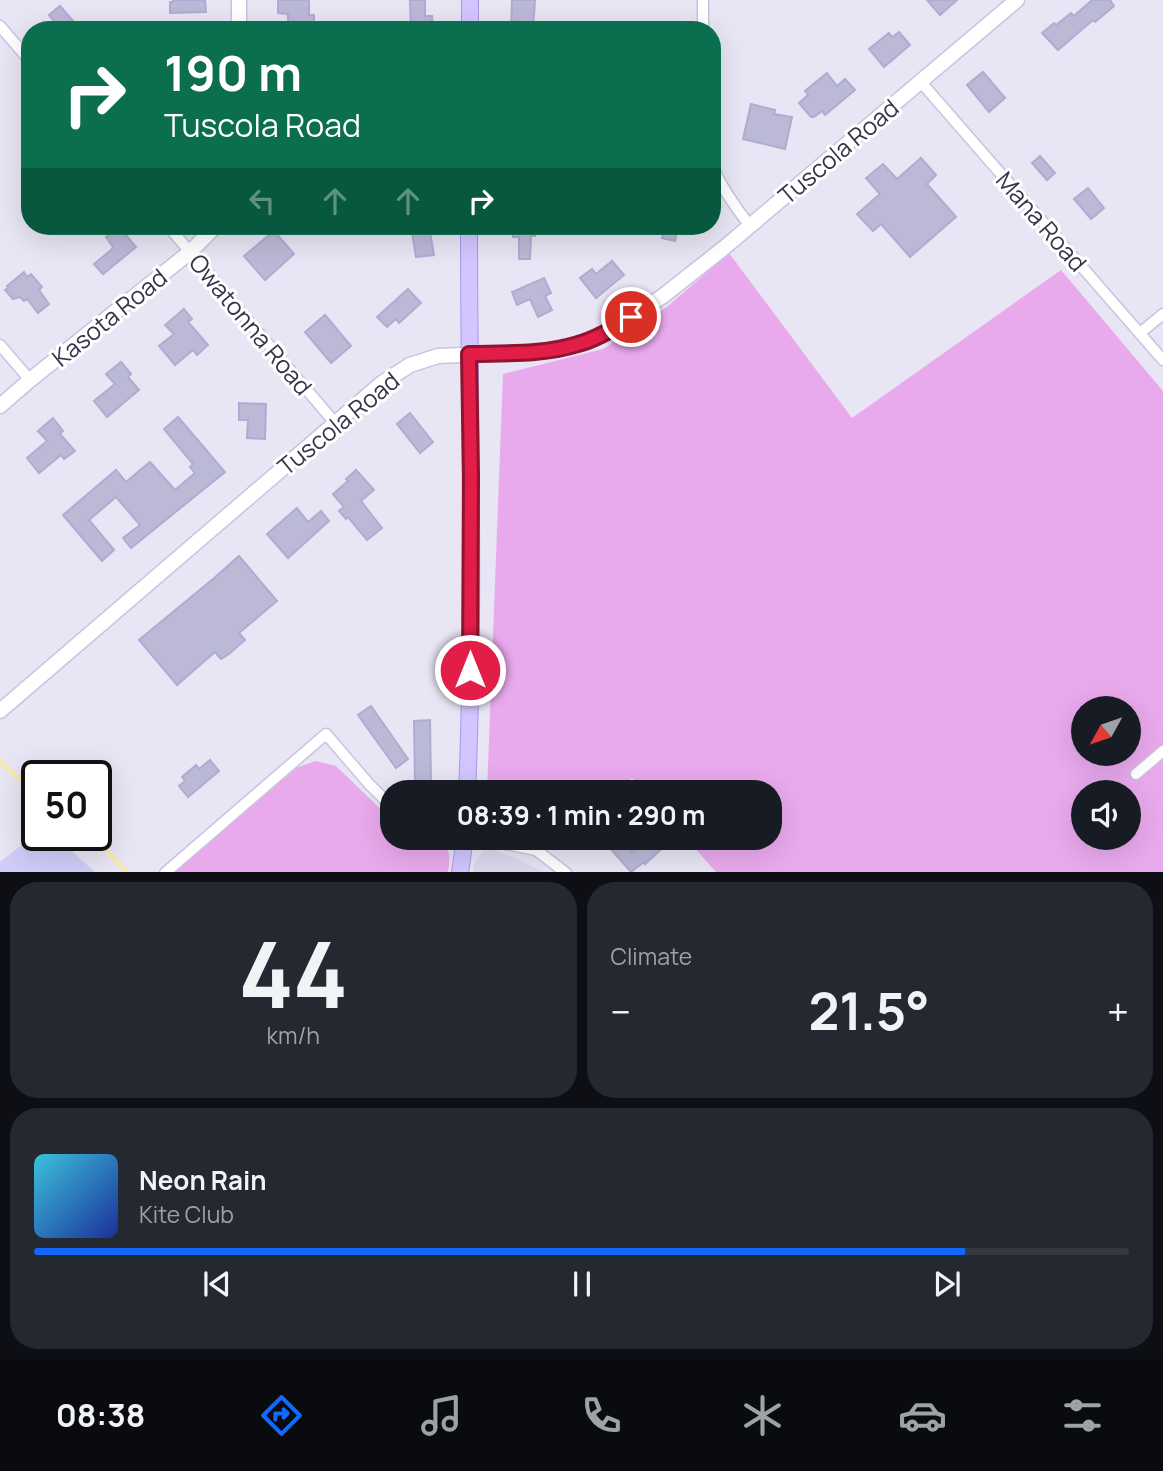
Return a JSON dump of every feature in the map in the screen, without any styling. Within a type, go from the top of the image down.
[{"type":"main road","points":[[470,0],[470,21]]},
{"type":"main road","points":[[467,780],[471,513],[469,235]]},
{"type":"main road","points":[[460,872],[464,850]]},
{"type":"street","points":[[239,0],[239,21]]},
{"type":"street","points":[[703,0],[703,21]]},
{"type":"street","name":"Tuscola Road","points":[[0,711],[382,383],[410,365],[438,356],[536,352],[578,344],[615,328],[663,296],[750,226],[1017,0]]},
{"type":"street","points":[[0,26],[21,50]]},
{"type":"street","name":"Mana Road","points":[[920,81],[1163,360]]},
{"type":"street","points":[[721,186],[750,226]]},
{"type":"street","name":"Owatonna Road","points":[[176,235],[335,423]]},
{"type":"street","name":"Kasota Road","points":[[0,406],[206,235]]},
{"type":"street","points":[[1140,333],[1163,314]]},
{"type":"street","points":[[0,345],[30,380]]},
{"type":"street","points":[[166,872],[326,734],[380,796]]},
{"type":"street","points":[[1136,774],[1163,751]]},
{"type":"street","points":[[536,850],[565,872]]},
{"type":"shaded area","points":[[729,253],[852,418],[1061,270],[1163,391],[1163,872],[716,872],[697,850],[782,850],[782,780],[487,780],[503,374],[603,349],[668,306]]},
{"type":"shaded area","points":[[316,761],[336,766],[380,808],[380,850],[447,850],[449,855],[448,872],[175,872],[175,869],[298,767]]},
{"type":"shaded area","points":[[21,846],[21,851],[72,851],[95,872],[0,872],[0,862]]},
{"type":"shaded area","points":[[495,850],[543,872],[473,872],[475,862],[483,851]]},
{"type":"building","points":[[205,0],[206,12],[170,13],[170,2]]},
{"type":"building","points":[[278,0],[309,0],[309,15],[314,15],[314,21],[288,21],[288,14],[278,13]]},
{"type":"building","points":[[410,0],[425,0],[425,16],[432,16],[432,21],[411,21]]},
{"type":"building","points":[[512,0],[535,0],[534,21],[511,21]]},
{"type":"building","points":[[927,0],[957,0],[940,15]]},
{"type":"building","points":[[1092,0],[1110,0],[1114,6],[1058,50],[1042,33],[1071,13],[1074,16]]},
{"type":"building","points":[[60,6],[73,21],[54,21],[49,15]]},
{"type":"building","points":[[899,32],[910,45],[884,67],[869,49],[889,33],[892,37]]},
{"type":"building","points":[[983,72],[1005,98],[989,112],[967,85]]},
{"type":"building","points":[[827,73],[837,86],[845,79],[855,90],[825,115],[822,111],[811,117],[799,103],[808,95],[805,91]]},
{"type":"building","points":[[751,104],[775,110],[774,114],[792,117],[785,149],[743,139]]},
{"type":"building","points":[[1040,156],[1055,173],[1047,180],[1032,163]]},
{"type":"building","points":[[921,158],[936,175],[927,184],[956,217],[910,257],[881,224],[873,231],[857,214],[880,194],[866,178],[883,164],[897,179]]},
{"type":"building","points":[[1088,188],[1104,208],[1091,219],[1074,199]]},
{"type":"building","points":[[126,235],[136,247],[103,274],[94,264],[113,247],[106,237]]},
{"type":"building","points":[[269,235],[277,235],[294,254],[265,280],[244,256]]},
{"type":"building","points":[[412,235],[431,235],[434,255],[416,257]]},
{"type":"building","points":[[535,235],[531,236],[530,259],[519,259],[519,237],[513,237]]},
{"type":"building","points":[[663,235],[676,235],[675,241],[662,238]]},
{"type":"building","points":[[612,261],[624,275],[596,298],[580,278],[592,269],[596,274]]},
{"type":"building","points":[[24,272],[27,277],[31,274],[42,287],[39,290],[49,304],[38,313],[27,299],[13,299],[5,290]]},
{"type":"building","points":[[544,278],[551,293],[545,296],[552,310],[538,317],[530,299],[517,305],[512,292]]},
{"type":"building","points":[[408,289],[421,303],[399,323],[396,319],[387,327],[377,317]]},
{"type":"building","points":[[184,309],[192,319],[188,322],[208,345],[197,355],[193,350],[175,365],[159,346],[174,334],[165,325]]},
{"type":"building","points":[[325,315],[351,346],[331,363],[305,332]]},
{"type":"building","points":[[121,362],[131,374],[128,377],[139,390],[107,417],[94,401],[115,384],[106,374]]},
{"type":"building","points":[[239,403],[266,404],[265,439],[247,438],[248,420],[239,420]]},
{"type":"building","points":[[410,413],[433,442],[420,453],[397,424]]},
{"type":"building","points":[[178,417],[225,472],[131,548],[123,538],[140,525],[116,497],[89,520],[114,550],[102,561],[63,515],[116,470],[126,482],[150,462],[175,490],[195,473],[190,467],[193,464],[164,429]]},
{"type":"building","points":[[53,418],[63,431],[60,434],[75,451],[64,459],[61,455],[39,473],[27,458],[47,441],[38,431]]},
{"type":"building","points":[[356,470],[374,490],[361,501],[382,528],[367,540],[348,517],[346,519],[339,511],[344,507],[333,494]]},
{"type":"building","points":[[297,508],[308,522],[321,511],[329,521],[288,558],[267,534]]},
{"type":"building","points":[[239,556],[277,601],[239,633],[245,640],[229,654],[221,659],[215,652],[177,685],[139,640]]},
{"type":"building","points":[[371,706],[408,759],[396,768],[358,715]]},
{"type":"building","points":[[430,720],[431,780],[415,780],[414,721]]},
{"type":"building","points":[[210,760],[219,771],[188,797],[179,786],[185,781],[182,777],[196,765],[199,769]]},
{"type":"building","points":[[612,850],[660,850],[645,864],[644,862],[631,872]]},
{"type":"waterway","points":[[0,761],[21,780]]},
{"type":"waterway","points":[[107,851],[127,872]]},
{"type":"route","points":[[470,670],[469,354],[536,352],[578,344],[615,328],[631,317]]}]
